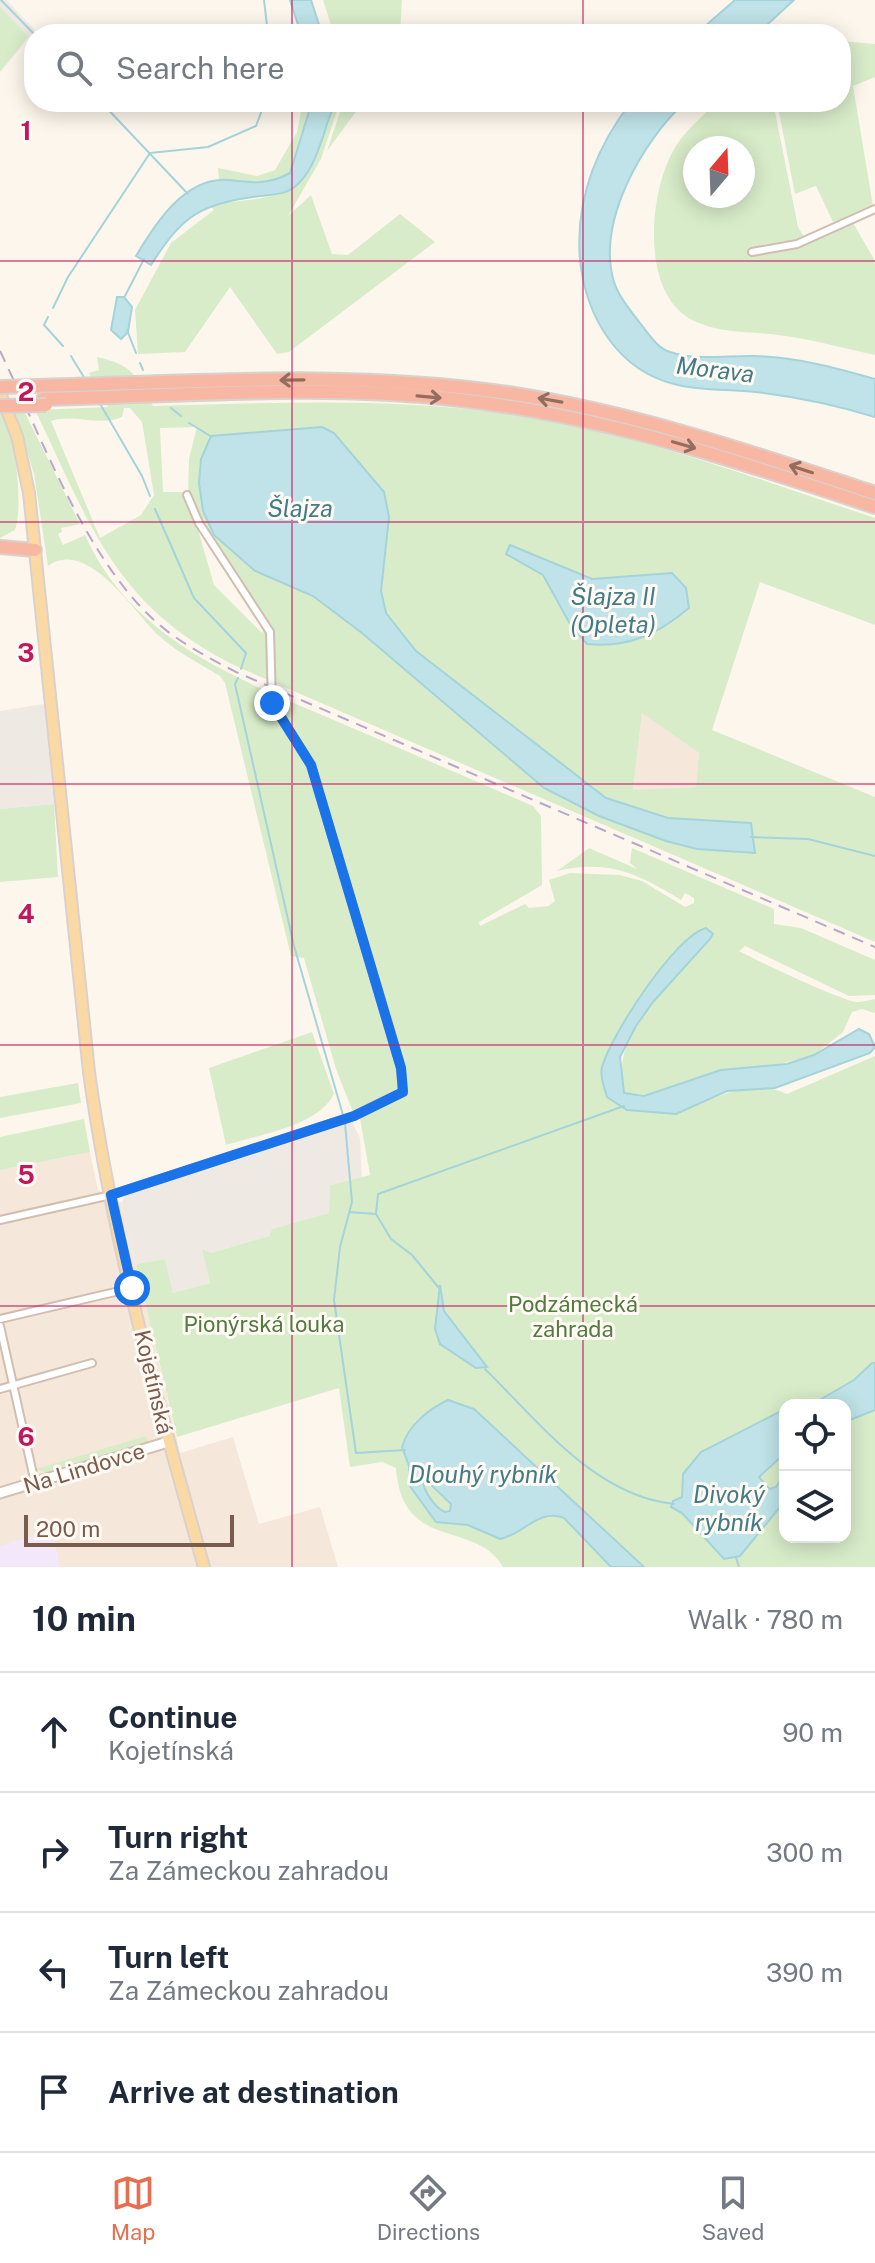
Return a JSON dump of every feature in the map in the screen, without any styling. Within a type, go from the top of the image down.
[{"type":"highway","points":[[0,384],[138,380],[396,382],[550,400],[686,432],[875,493]]},
{"type":"highway","points":[[0,406],[351,393],[461,400],[592,421],[706,451],[875,507]]},
{"type":"highway","points":[[0,400],[45,402]]},
{"type":"highway","points":[[0,547],[35,550]]},
{"type":"main road","name":"Kojetínská","points":[[0,393],[17,436],[27,476],[89,1072],[101,1149],[168,1442],[204,1567]]},
{"type":"main road","name":"Na Lindovce","points":[[0,1493],[168,1442]]},
{"type":"street","points":[[752,252],[797,244],[875,209]]},
{"type":"street","points":[[0,1220],[111,1195],[354,1116],[403,1092],[404,1083],[311,765],[272,703],[270,632],[199,523],[187,495]]},
{"type":"street","points":[[0,1319],[132,1288]]},
{"type":"street","points":[[0,1326],[35,1483]]},
{"type":"street","points":[[0,1389],[92,1363]]},
{"type":"shaded area","points":[[0,0],[6,0],[29,24],[24,24],[24,33],[0,7]]},
{"type":"shaded area","points":[[24,40],[24,44],[0,73]]},
{"type":"shaded area","points":[[44,704],[54,804],[0,809],[0,711]]},
{"type":"shaded area","points":[[642,712],[699,753],[696,787],[633,791]]},
{"type":"shaded area","points":[[352,1122],[360,1138],[362,1177],[330,1185],[329,1213],[272,1229],[269,1236],[211,1253],[203,1250],[210,1283],[173,1293],[165,1259],[136,1264],[122,1203],[125,1196]]},
{"type":"shaded area","points":[[90,1152],[98,1190],[122,1203],[180,1453],[233,1437],[259,1524],[320,1507],[338,1567],[0,1567],[0,1170]]},
{"type":"shaded area","points":[[52,1530],[60,1567],[0,1567],[0,1546]]},
{"type":"green space","points":[[323,0],[402,0],[401,24],[331,24]]},
{"type":"green space","points":[[0,7],[24,32],[24,41],[0,72]]},
{"type":"green space","points":[[851,42],[875,44],[875,77],[853,86],[873,206],[833,222],[816,186],[795,194],[779,112],[851,112]]},
{"type":"green space","points":[[301,112],[310,112],[290,173],[263,181],[219,180],[218,168],[257,176],[275,170],[297,132]]},
{"type":"green space","points":[[330,112],[337,112],[321,159],[288,216],[311,195],[332,254],[348,255],[400,214],[435,242],[289,352],[277,354],[230,287],[185,352],[138,354],[135,310],[171,243],[214,210],[210,205],[264,198],[290,188],[310,164]]},
{"type":"green space","points":[[340,112],[356,112],[327,151]]},
{"type":"green space","points":[[706,112],[775,112],[798,227],[807,242],[852,221],[875,261],[875,355],[815,341],[715,328],[694,321],[677,308],[665,290],[657,268],[654,243],[658,194],[664,171],[683,136],[683,208],[755,208],[755,136],[683,136]]},
{"type":"green space","points":[[97,357],[126,368],[137,379],[153,406],[375,403],[464,409],[556,422],[694,458],[875,518],[875,625],[760,582],[712,730],[875,797],[875,942],[238,667],[196,643],[162,618],[134,590],[111,560],[73,491],[35,410],[108,407],[89,373],[99,370]],"holes":[[[124,408],[130,408],[142,422],[154,495],[141,515],[100,538],[51,421],[69,418],[114,420],[122,417]],[[197,427],[189,459],[188,492],[163,492],[160,428]],[[322,427],[334,433],[384,492],[387,544],[381,591],[386,612],[416,651],[606,798],[668,818],[750,823],[666,841],[599,816],[544,788],[362,633],[313,596],[201,459],[211,436]],[[197,526],[228,568],[264,629],[262,633],[214,585]],[[511,545],[592,579],[672,573],[570,624],[543,575]],[[642,713],[699,753],[696,787],[633,790]]]},
{"type":"green space","points":[[0,410],[14,450],[19,504],[15,530],[0,538]]},
{"type":"green space","points":[[24,411],[80,524],[61,528],[62,532],[58,534],[63,545],[85,535],[106,572],[131,604],[161,631],[194,654],[267,691],[533,806],[541,816],[542,885],[479,922],[480,926],[525,904],[529,908],[548,906],[555,901],[549,880],[570,873],[620,875],[642,881],[685,907],[694,903],[694,898],[685,893],[681,900],[622,871],[592,867],[557,871],[589,848],[637,869],[630,863],[632,848],[774,909],[774,924],[801,928],[875,960],[875,995],[849,996],[745,946],[739,951],[834,995],[856,1002],[875,999],[875,1013],[862,1009],[852,1012],[843,1032],[814,1055],[659,1096],[624,1093],[621,1075],[623,1057],[637,1024],[658,995],[713,934],[614,1038],[602,1069],[607,1097],[634,1109],[659,1113],[743,1089],[764,1088],[787,1094],[875,1056],[875,1567],[503,1567],[491,1552],[476,1543],[425,1524],[411,1513],[401,1495],[396,1468],[382,1462],[350,1467],[339,1388],[177,1437],[136,1264],[165,1259],[173,1293],[210,1283],[202,1249],[211,1253],[269,1236],[272,1229],[329,1213],[330,1185],[370,1175],[360,1118],[353,1112],[336,1069],[304,958],[291,956],[225,683],[220,676],[165,641],[94,569],[78,561],[63,560],[48,566],[34,474],[15,412]]},
{"type":"green space","points":[[54,804],[58,877],[0,882],[0,809]]},
{"type":"green space","points":[[312,1032],[334,1094],[326,1105],[286,1128],[226,1145],[209,1068]]},
{"type":"green space","points":[[78,1083],[81,1103],[0,1118],[0,1097]]},
{"type":"green space","points":[[84,1119],[90,1152],[0,1170],[0,1137]]},
{"type":"green space","points":[[146,1436],[149,1442],[47,1473],[36,1469]]},
{"type":"water","points":[[290,0],[311,0],[319,24],[298,24]]},
{"type":"water","points":[[735,0],[794,0],[768,24],[707,24]]},
{"type":"water","points":[[309,112],[331,112],[315,158],[295,187],[281,193],[208,208],[195,214],[173,234],[151,265],[136,256],[173,204],[199,186],[213,181],[267,181],[290,173]]},
{"type":"water","name":"Morava","points":[[624,112],[676,112],[639,161],[617,209],[611,234],[610,259],[614,282],[625,303],[650,336],[665,350],[680,355],[786,358],[875,379],[875,417],[786,396],[678,385],[638,368],[622,355],[609,339],[589,302],[583,281],[579,238],[584,196],[590,176]]},
{"type":"water","points":[[117,297],[124,297],[132,307],[128,332],[121,339],[111,330]]},
{"type":"water","name":"Šlajza","points":[[322,427],[334,433],[384,492],[389,517],[381,591],[386,613],[416,651],[606,798],[668,818],[751,823],[755,853],[697,849],[666,841],[599,816],[544,788],[362,633],[313,596],[255,571],[214,535],[203,511],[199,483],[201,459],[211,436]]},
{"type":"water","name":"Šlajza II (Opleta)","points":[[510,545],[592,579],[672,573],[686,588],[689,608],[642,637],[616,644],[587,644],[570,624],[543,575],[506,554]]},
{"type":"water","points":[[706,928],[713,934],[710,939],[653,1002],[620,1057],[624,1093],[644,1096],[721,1070],[787,1064],[814,1055],[859,1029],[869,1034],[875,1047],[870,1053],[775,1088],[727,1091],[676,1114],[627,1110],[607,1097],[602,1067],[618,1033],[662,967],[693,935]]},
{"type":"water","points":[[440,1285],[444,1311],[487,1367],[476,1368],[440,1344],[435,1329]]},
{"type":"water","points":[[875,1363],[875,1410],[851,1420],[851,1399],[821,1399],[854,1380]]},
{"type":"water","name":"Dlouhý rybník","points":[[448,1400],[474,1409],[644,1567],[611,1567],[564,1518],[555,1516],[539,1519],[500,1539],[468,1525],[436,1522],[409,1485],[409,1466],[402,1447],[414,1425]],"holes":[[[424,1478],[451,1504],[450,1511],[445,1512],[437,1506],[426,1492]]]},
{"type":"water","name":"Divoký rybník","points":[[779,1412],[779,1459],[759,1477],[769,1489],[779,1482],[779,1508],[740,1556],[724,1559],[682,1513],[671,1507],[673,1501],[682,1497],[683,1474],[701,1452]]},
{"type":"waterway","points":[[1,0],[24,24]]},
{"type":"waterway","points":[[264,0],[267,24]]},
{"type":"waterway","points":[[110,112],[188,194]]},
{"type":"waterway","points":[[53,308],[68,277],[150,153],[208,147],[256,126],[261,112]]},
{"type":"waterway","points":[[125,296],[144,259]]},
{"type":"waterway","points":[[48,317],[44,325],[63,346]]},
{"type":"waterway","points":[[127,330],[136,353]]},
{"type":"waterway","points":[[71,356],[85,379]]},
{"type":"waterway","points":[[140,363],[143,370]]},
{"type":"waterway","points":[[99,402],[142,476],[150,496]]},
{"type":"waterway","points":[[171,408],[181,416]]},
{"type":"waterway","points":[[189,423],[212,437]]},
{"type":"waterway","points":[[155,509],[194,598],[246,653],[241,669]]},
{"type":"waterway","points":[[238,678],[235,684],[294,946],[343,1115]]},
{"type":"waterway","points":[[751,837],[808,839],[875,856]]},
{"type":"waterway","points":[[376,1214],[378,1194],[624,1106]]},
{"type":"waterway","points":[[345,1123],[352,1202],[340,1247],[334,1300],[356,1453],[405,1450]]},
{"type":"waterway","points":[[349,1212],[376,1214],[391,1239],[412,1255],[439,1288]]},
{"type":"waterway","points":[[485,1369],[548,1433],[594,1472],[645,1498],[674,1504]]},
{"type":"waterway","points":[[736,1557],[739,1567]]},
{"type":"railway","points":[[0,351],[66,494],[86,530],[129,594],[154,620],[183,642],[236,672],[875,947]]},
{"type":"route","points":[[132,1288],[111,1195],[354,1116],[403,1092],[401,1068],[311,765],[272,703]]},
{"type":"park label","name":"Podzámecká zahrada","points":[[573,1316]]},
{"type":"park label","name":"Pionýrská louka","points":[[264,1324]]}]
